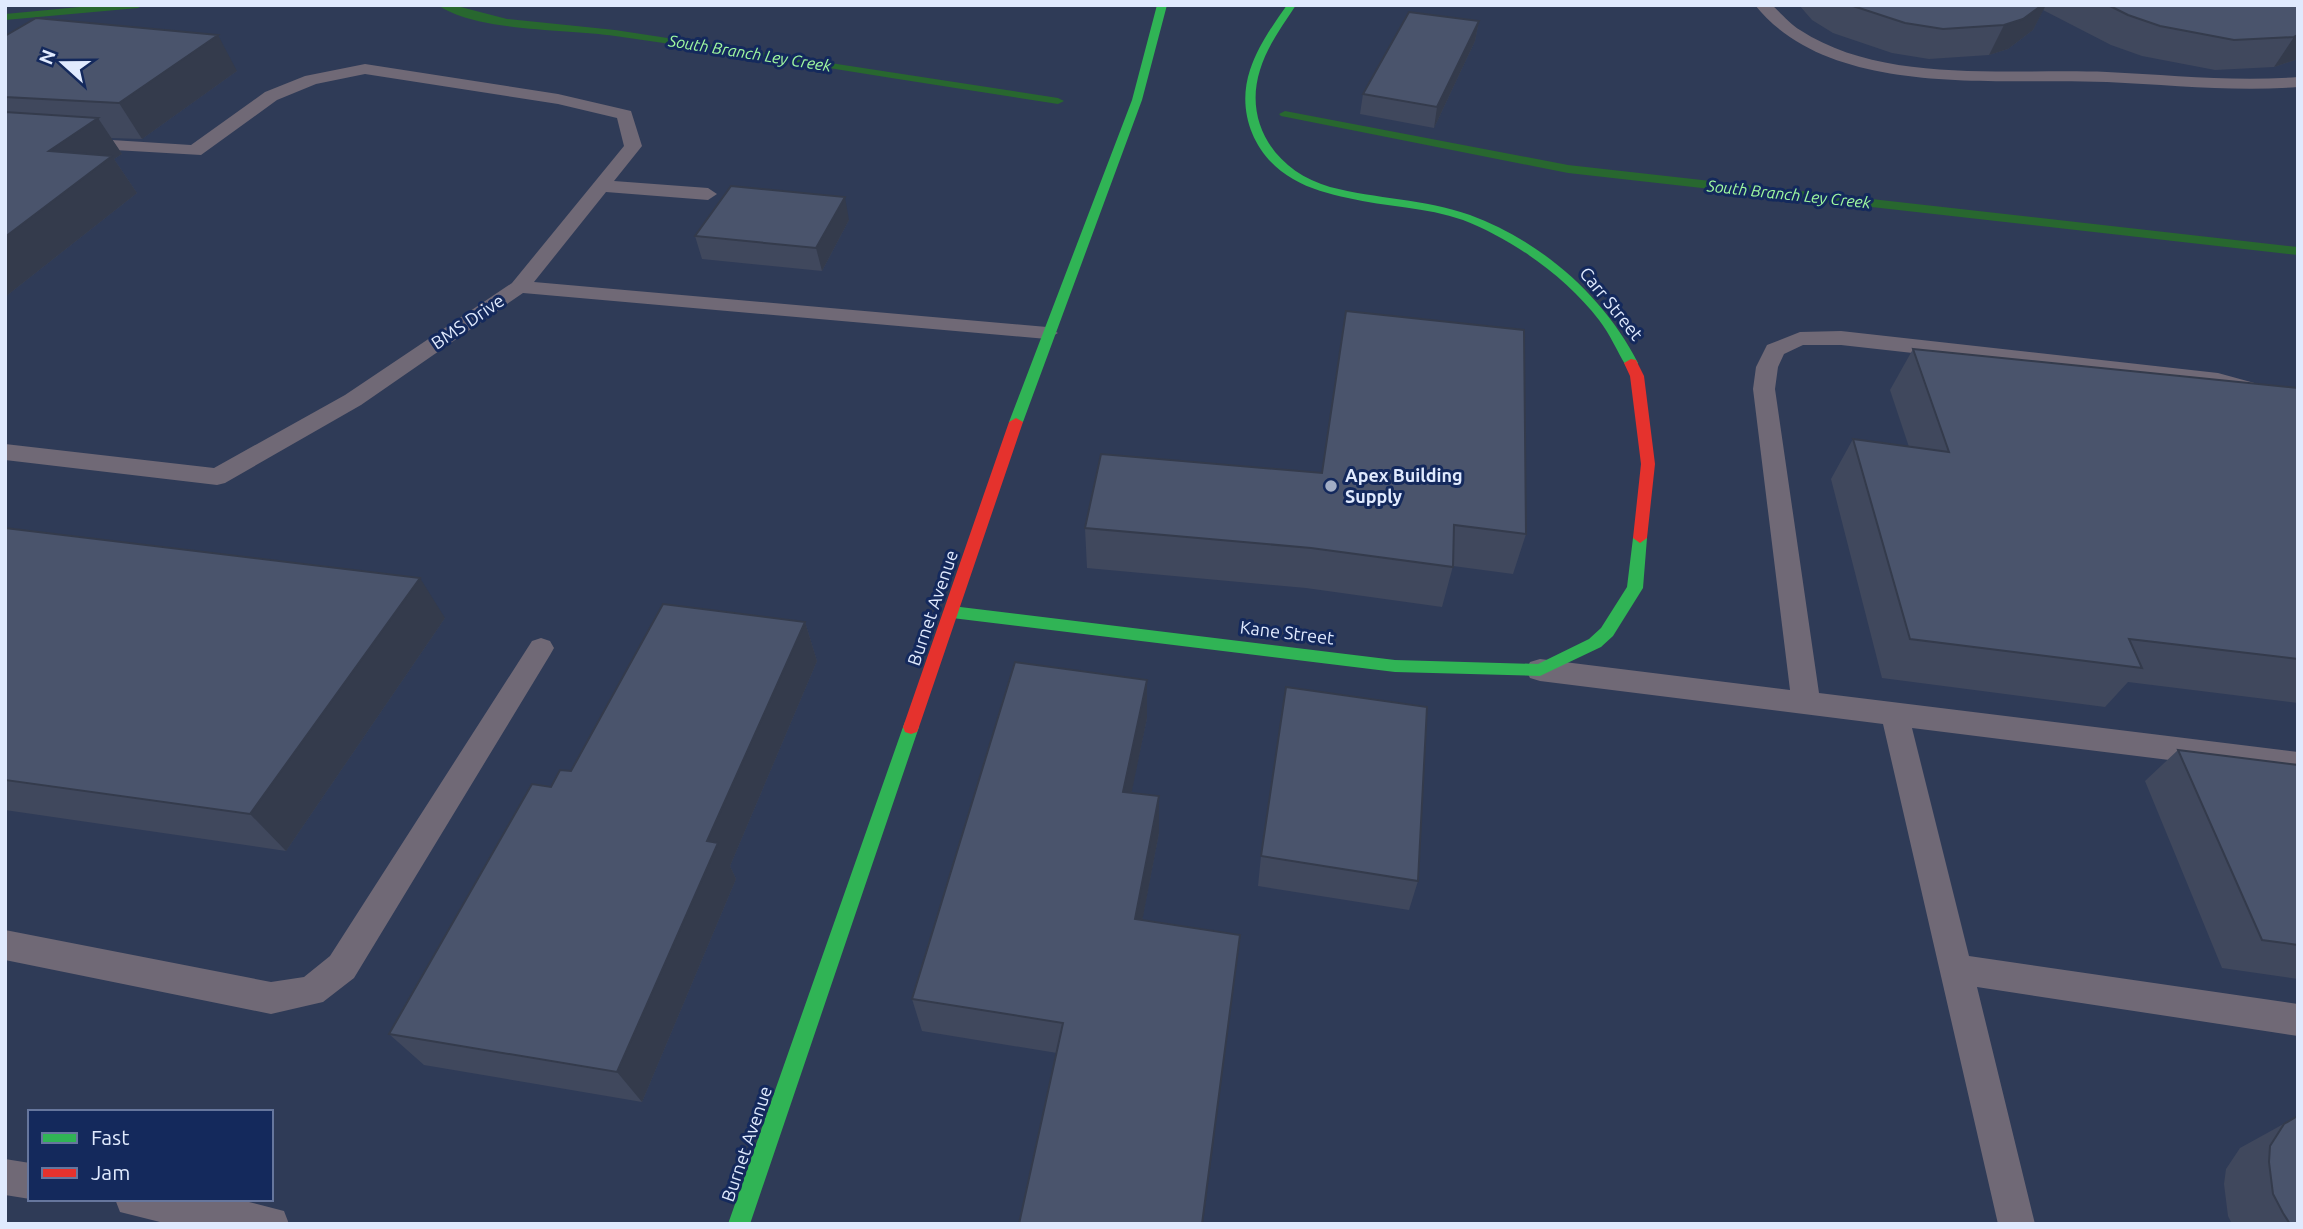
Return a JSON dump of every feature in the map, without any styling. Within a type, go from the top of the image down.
[{"type":"street","name":"Burnet Avenue","points":[[739,1224],[953,612],[1047,333],[1137,100],[1162,5]]},
{"type":"street","name":"Carr Street","points":[[1292,5],[1273,33],[1249,85],[1248,114],[1268,155],[1295,176],[1335,191],[1465,217],[1524,244],[1575,286],[1625,347],[1637,376],[1648,464],[1635,588],[1607,632]]},
{"type":"street","name":"Kane Street","points":[[953,612],[1395,666],[1540,670],[1595,643],[1607,632]]},
{"type":"lane","points":[[1763,5],[1775,20],[1830,53],[1917,72],[2107,77],[2198,86],[2256,86],[2298,82]]},
{"type":"lane","points":[[60,142],[195,150],[271,96],[311,80],[365,69],[558,99],[625,115],[633,146],[519,286]]},
{"type":"lane","points":[[600,186],[708,194]]},
{"type":"lane","name":"BMS Drive","points":[[5,452],[217,477],[353,400],[519,286],[1047,333]]},
{"type":"lane","points":[[1806,703],[1764,389],[1767,367],[1774,350],[1800,339],[1841,338],[2218,380],[2273,398],[2295,409],[2298,414]]},
{"type":"lane","points":[[5,945],[271,998],[311,991],[342,967],[541,648]]},
{"type":"lane","points":[[1540,670],[2298,764]]},
{"type":"lane","points":[[1895,714],[2017,1224]]},
{"type":"lane","points":[[1956,969],[2298,1020]]},
{"type":"lane","points":[[5,1177],[28,1181]]},
{"type":"lane","points":[[143,1201],[271,1224]]},
{"type":"building","points":[[1850,5],[2042,5],[2023,19],[2004,25],[1943,29],[1905,23]]},
{"type":"building","points":[[2108,5],[2298,5],[2298,35],[2234,40],[2160,26]]},
{"type":"building","points":[[1409,12],[1479,21],[1437,107],[1363,94]]},
{"type":"building","points":[[36,18],[218,35],[119,103],[5,97],[5,36]]},
{"type":"building","points":[[5,112],[98,118],[49,151],[112,156],[5,237]]},
{"type":"building","points":[[731,186],[845,197],[816,248],[695,236]]},
{"type":"building","points":[[1346,311],[1524,330],[1526,534],[1454,525],[1453,567],[1311,548],[1085,528],[1101,454],[1322,473]]},
{"type":"building","points":[[1913,349],[2298,388],[2298,659],[2129,639],[2142,668],[1910,639],[1853,439],[1949,452]]},
{"type":"building","points":[[5,528],[420,578],[250,814],[5,780]]},
{"type":"building","points":[[663,604],[805,622],[707,841],[718,843],[617,1072],[389,1034],[532,784],[551,787],[560,770],[571,771]]},
{"type":"building","points":[[1015,662],[1147,680],[1123,792],[1159,796],[1135,919],[1240,935],[1202,1224],[1019,1224],[1063,1023],[912,999]]},
{"type":"building","points":[[1286,687],[1427,707],[1418,881],[1261,856]]},
{"type":"building","points":[[2178,750],[2298,765],[2298,945],[2262,940]]},
{"type":"building","points":[[2296,1117],[2298,1224],[2290,1224],[2273,1194],[2269,1162],[2270,1146],[2284,1124]]},
{"type":"waterway","name":"South Branch Ley Creek","points":[[5,17],[138,5]]},
{"type":"waterway","name":"South Branch Ley Creek","points":[[443,5],[486,19],[615,33],[1058,101]]},
{"type":"waterway","name":"South Branch Ley Creek","points":[[1285,114],[1568,169],[2298,251]]},
{"type":"traffic: fast","points":[[1016,422],[1137,100],[1162,5]]},
{"type":"traffic: fast","points":[[1292,5],[1263,51],[1251,83],[1252,118],[1258,136],[1274,160],[1296,177],[1322,188],[1441,210],[1467,218],[1515,242],[1539,258],[1584,296],[1603,317],[1631,363]]},
{"type":"traffic: fast","points":[[952,612],[1395,666],[1540,670],[1595,643],[1607,632],[1635,588],[1640,538]]},
{"type":"traffic: fast","points":[[739,1224],[911,727]]},
{"type":"traffic: jam","points":[[1631,363],[1637,376],[1648,464],[1640,538]]},
{"type":"traffic: jam","points":[[911,727],[1016,422]]},
{"type":"place","name":"Apex Building Supply","points":[[1331,486]]}]
